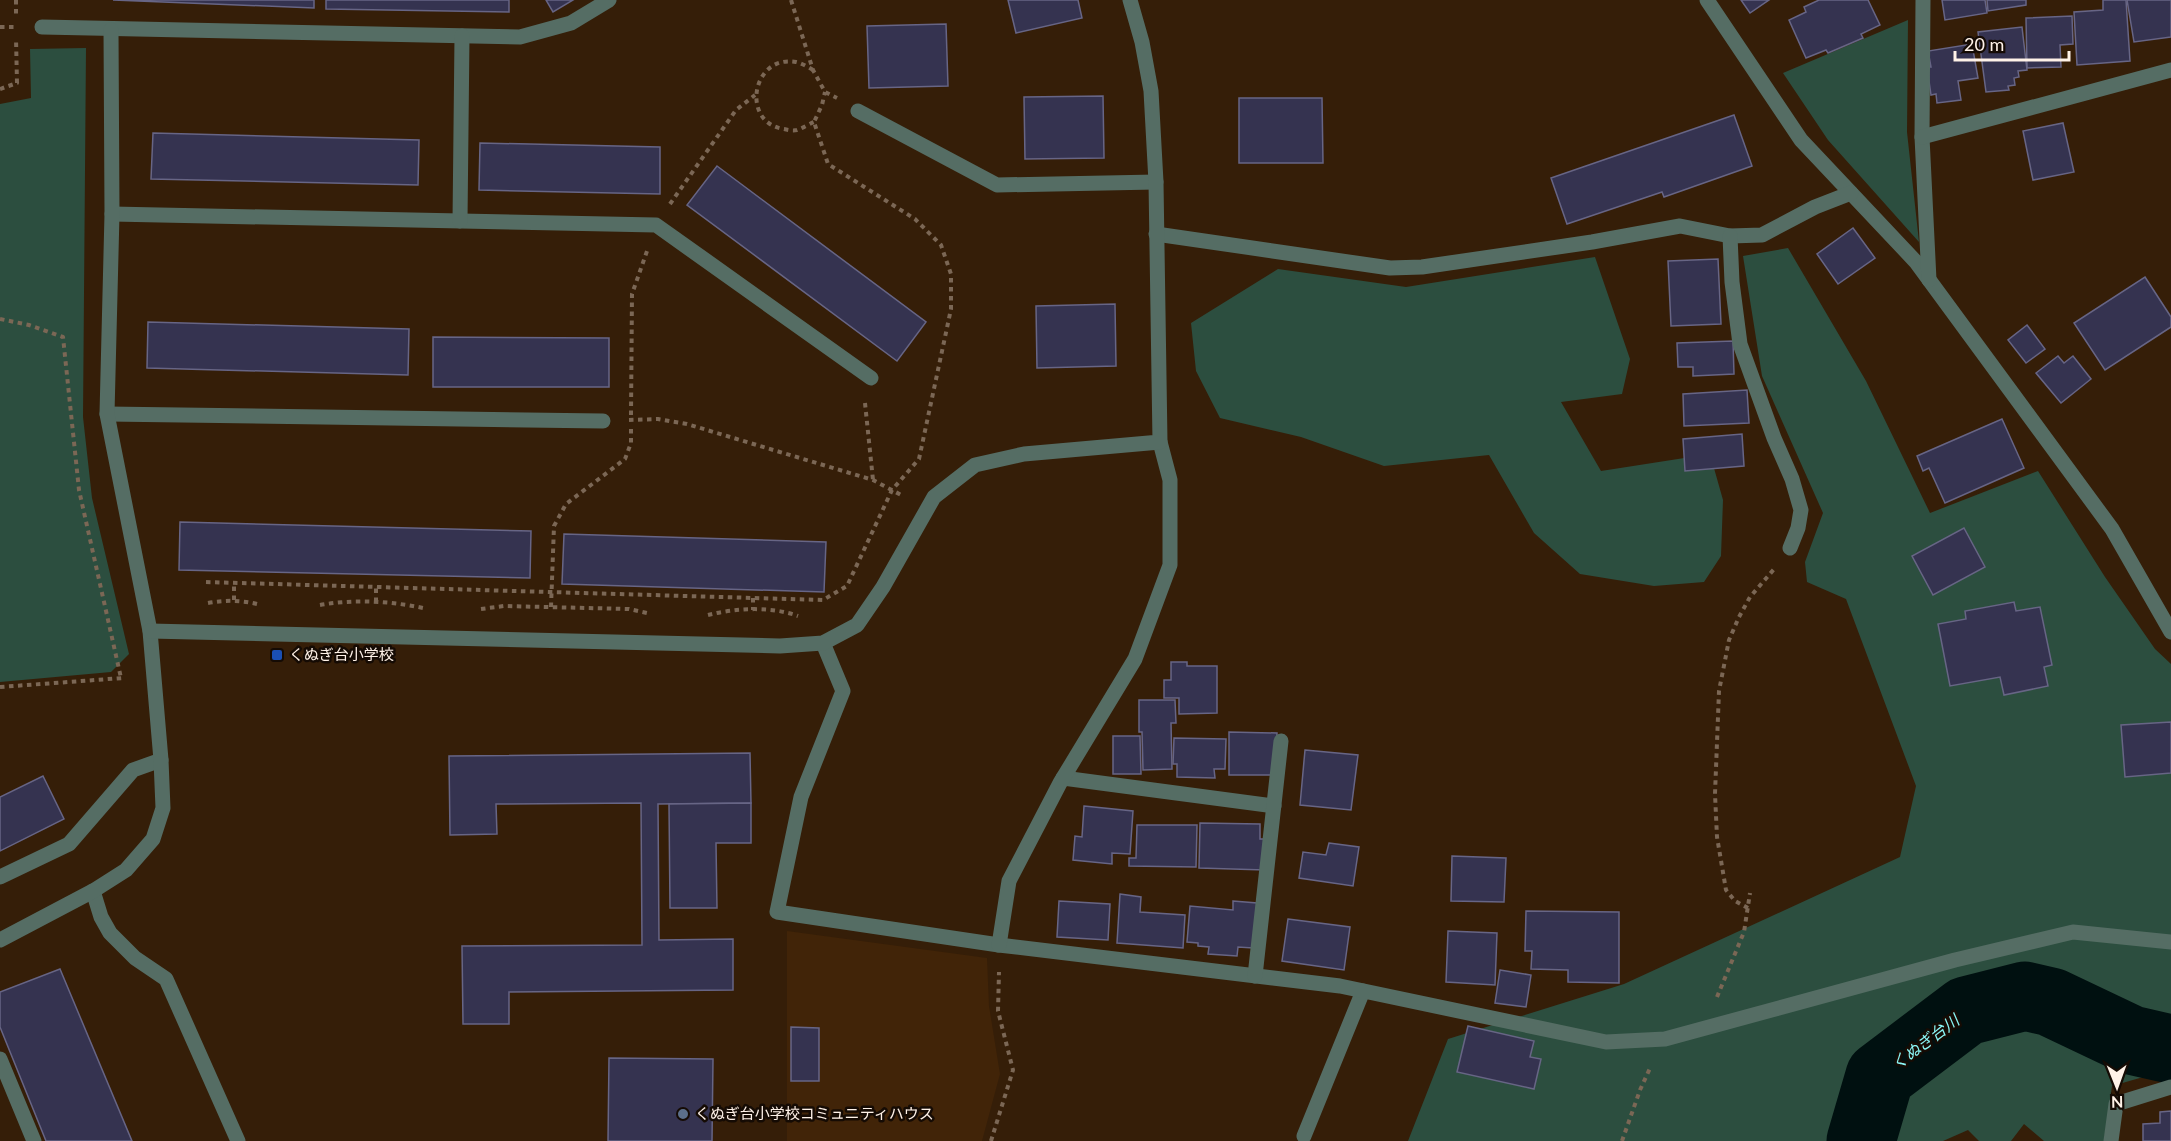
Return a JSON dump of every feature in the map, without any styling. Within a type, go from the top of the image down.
[{"type":"street","points":[[42,27],[520,37],[571,23],[609,0]]},
{"type":"street","points":[[999,945],[1009,881],[1064,778],[1135,659],[1170,565],[1170,480],[1160,442],[1156,182],[1151,90],[1142,42],[1130,0]]},
{"type":"street","points":[[1707,0],[1801,140],[1916,262],[2112,529],[2171,632]]},
{"type":"street","points":[[1923,0],[1922,136],[1929,280]]},
{"type":"street","points":[[0,940],[93,891],[126,870],[153,838],[163,808],[150,631],[107,414],[112,214],[111,30]]},
{"type":"street","points":[[460,221],[462,36]]},
{"type":"street","points":[[1922,136],[2171,70]]},
{"type":"street","points":[[858,111],[997,185],[1156,182]]},
{"type":"street","points":[[1156,234],[1390,268],[1422,267],[1580,244],[1680,226],[1730,236],[1762,235],[1815,207],[1851,193]]},
{"type":"street","points":[[112,214],[656,225],[866,374]]},
{"type":"street","points":[[1730,236],[1732,282],[1740,344],[1774,438],[1792,479],[1801,510],[1798,528],[1790,549]]},
{"type":"street","points":[[107,414],[603,421]]},
{"type":"street","points":[[150,631],[780,646],[823,643],[857,625],[884,587],[934,497],[975,465],[1024,454],[1160,442]]},
{"type":"street","points":[[823,643],[843,691],[801,797],[777,912],[999,945],[1363,991],[1606,1042],[1665,1039],[1955,960],[2073,932],[2171,942]]},
{"type":"street","points":[[1255,976],[1281,741]]},
{"type":"street","points":[[0,877],[69,844],[133,770],[161,760]]},
{"type":"street","points":[[1064,778],[1274,806]]},
{"type":"street","points":[[93,891],[101,917],[110,933],[135,958],[166,980],[238,1141]]},
{"type":"street","points":[[1304,1136],[1363,991]]},
{"type":"street","points":[[0,1059],[34,1141]]},
{"type":"street","points":[[2111,1141],[2116,1104],[2171,1087]]},
{"type":"path","points":[[0,89],[16,83],[16,0]]},
{"type":"path","points":[[790,0],[813,70],[825,92],[858,111]]},
{"type":"path","points":[[813,70],[795,62],[776,64],[761,76],[755,95],[760,114],[775,128],[796,131],[814,122],[825,92]]},
{"type":"path","points":[[551,607],[554,526],[566,504],[625,459],[631,443],[632,294],[656,225],[736,110],[755,95]]},
{"type":"path","points":[[206,582],[823,600],[847,586],[892,490],[919,459],[951,309],[951,274],[941,246],[915,219],[828,164],[814,122]]},
{"type":"path","points":[[0,319],[29,325],[63,337],[78,490],[121,678]]},
{"type":"path","points":[[866,374],[873,480]]},
{"type":"path","points":[[603,421],[658,419],[687,424],[873,480],[928,508]]},
{"type":"path","points":[[1748,908],[1735,902],[1726,890],[1716,837],[1715,794],[1719,691],[1729,640],[1738,617],[1750,597],[1790,549]]},
{"type":"path","points":[[234,583],[234,600]]},
{"type":"path","points":[[376,587],[376,602]]},
{"type":"path","points":[[753,598],[753,610]]},
{"type":"path","points":[[224,600],[244,601]]},
{"type":"path","points":[[315,606],[344,601],[376,602],[404,604],[434,610]]},
{"type":"path","points":[[475,610],[504,606],[629,609],[655,615]]},
{"type":"path","points":[[706,615],[727,610],[782,610],[804,619]]},
{"type":"path","points":[[0,687],[154,676]]},
{"type":"path","points":[[1704,1028],[1744,932],[1750,893]]},
{"type":"path","points":[[991,1141],[1013,1070],[998,1011],[999,945]]},
{"type":"path","points":[[1622,1141],[1640,1090]]},
{"type":"shaded area","points":[[787,931],[987,958],[989,1006],[1000,1074],[982,1141],[787,1141]]},
{"type":"green space","points":[[1908,20],[1907,132],[1919,242],[1828,140],[1783,73]]},
{"type":"green space","points":[[86,48],[83,417],[92,498],[129,654],[111,672],[0,682],[0,104],[31,98],[30,49]]},
{"type":"green space","points":[[1788,248],[1866,381],[1930,513],[2038,471],[2105,577],[2155,649],[2171,664],[2171,1069],[2112,1086],[2104,1141],[2044,1141],[2024,1124],[2011,1141],[1979,1141],[1968,1130],[1943,1141],[1408,1141],[1448,1039],[1624,984],[1900,857],[1916,786],[1846,599],[1807,582],[1805,562],[1823,513],[1762,376],[1743,256]]},
{"type":"green space","points":[[1595,257],[1630,359],[1622,394],[1561,402],[1601,471],[1710,454],[1723,500],[1721,556],[1704,582],[1654,586],[1580,574],[1534,533],[1489,455],[1384,466],[1301,437],[1220,418],[1196,371],[1191,323],[1278,269],[1406,287]]},
{"type":"building","points":[[113,0],[314,0],[314,8]]},
{"type":"building","points":[[326,0],[509,0],[509,12],[326,9]]},
{"type":"building","points":[[546,0],[573,0],[553,12]]},
{"type":"building","points":[[1008,0],[1078,0],[1082,18],[1016,33]]},
{"type":"building","points":[[1741,0],[1769,0],[1750,13]]},
{"type":"building","points":[[1819,0],[1868,0],[1880,25],[1861,34],[1863,38],[1828,53],[1826,50],[1806,58],[1789,20],[1806,12],[1804,7]]},
{"type":"building","points":[[1942,0],[1985,0],[1987,13],[1945,20]]},
{"type":"building","points":[[1987,0],[2026,0],[2026,5],[1988,11]]},
{"type":"building","points":[[2103,0],[2126,0],[2130,61],[2077,65],[2074,12],[2103,10]]},
{"type":"building","points":[[2127,0],[2171,0],[2171,37],[2134,42]]},
{"type":"building","points":[[2072,16],[2073,44],[2060,45],[2061,67],[2027,68],[2026,18]]},
{"type":"building","points":[[946,24],[948,86],[869,88],[867,26]]},
{"type":"building","points":[[2022,27],[2027,70],[2018,71],[2019,77],[2014,78],[2015,85],[2008,86],[2009,90],[1986,92],[1978,32]]},
{"type":"building","points":[[1972,44],[1978,78],[1958,81],[1961,100],[1937,103],[1936,94],[1931,95],[1927,67],[1931,67],[1928,51]]},
{"type":"building","points":[[1103,96],[1104,158],[1025,159],[1024,97]]},
{"type":"building","points":[[1239,98],[1322,98],[1323,163],[1239,163]]},
{"type":"building","points":[[1734,115],[1752,166],[1664,197],[1662,192],[1567,224],[1551,178]]},
{"type":"building","points":[[2063,123],[2074,172],[2033,180],[2023,131]]},
{"type":"building","points":[[153,133],[419,140],[418,185],[151,179]]},
{"type":"building","points":[[480,143],[660,147],[660,194],[479,190]]},
{"type":"building","points":[[717,166],[926,322],[897,361],[687,205]]},
{"type":"building","points":[[1853,228],[1875,258],[1838,284],[1817,254]]},
{"type":"building","points":[[1718,259],[1721,324],[1671,326],[1668,261]]},
{"type":"building","points":[[2145,277],[2171,317],[2171,327],[2105,370],[2074,323]]},
{"type":"building","points":[[1115,304],[1116,366],[1037,368],[1036,306]]},
{"type":"building","points":[[148,322],[409,329],[408,375],[147,368]]},
{"type":"building","points":[[2027,325],[2045,349],[2026,363],[2008,340]]},
{"type":"building","points":[[433,337],[609,338],[609,387],[433,387]]},
{"type":"building","points":[[1733,341],[1734,374],[1693,376],[1693,367],[1678,367],[1677,343]]},
{"type":"building","points":[[2058,356],[2064,363],[2073,356],[2091,379],[2061,403],[2036,373]]},
{"type":"building","points":[[1747,390],[1749,423],[1684,426],[1683,394]]},
{"type":"building","points":[[2002,419],[2024,468],[1945,503],[1929,468],[1923,471],[1917,456]]},
{"type":"building","points":[[1742,434],[1744,466],[1685,471],[1683,439]]},
{"type":"building","points":[[180,522],[531,531],[530,578],[179,570]]},
{"type":"building","points":[[1964,528],[1985,567],[1933,595],[1912,556]]},
{"type":"building","points":[[564,534],[826,542],[824,592],[562,584]]},
{"type":"building","points":[[2014,602],[2016,611],[2040,607],[2052,665],[2044,667],[2048,686],[2004,695],[2000,677],[1950,686],[1938,624],[1966,619],[1965,611]]},
{"type":"building","points":[[1171,662],[1187,662],[1187,666],[1217,666],[1217,713],[1179,714],[1179,698],[1164,698],[1164,680],[1171,680]]},
{"type":"building","points":[[1139,700],[1175,700],[1176,723],[1171,723],[1172,769],[1143,770],[1142,732],[1139,732]]},
{"type":"building","points":[[2171,722],[2171,773],[2125,777],[2121,725]]},
{"type":"building","points":[[1229,732],[1277,733],[1276,775],[1229,775]]},
{"type":"building","points":[[1113,736],[1140,736],[1141,774],[1113,774]]},
{"type":"building","points":[[1174,738],[1226,739],[1225,769],[1214,769],[1215,778],[1177,777],[1177,764],[1173,764]]},
{"type":"building","points":[[1305,750],[1358,755],[1351,810],[1300,805]]},
{"type":"building","points":[[750,753],[751,803],[658,804],[659,940],[733,939],[733,990],[509,992],[509,1024],[463,1024],[462,946],[642,945],[641,803],[496,804],[497,834],[450,835],[449,756]]},
{"type":"building","points":[[43,776],[64,819],[0,851],[0,797]]},
{"type":"building","points":[[751,803],[751,843],[716,843],[717,908],[670,908],[669,804]]},
{"type":"building","points":[[1084,806],[1133,811],[1130,854],[1112,853],[1112,864],[1073,860],[1075,836],[1082,837]]},
{"type":"building","points":[[1200,823],[1260,824],[1260,839],[1266,839],[1265,870],[1199,868]]},
{"type":"building","points":[[1137,825],[1197,825],[1196,867],[1129,866],[1129,858],[1136,858]]},
{"type":"building","points":[[1329,843],[1359,847],[1353,886],[1299,878],[1303,852],[1326,855]]},
{"type":"building","points":[[1452,856],[1506,858],[1504,902],[1451,901]]},
{"type":"building","points":[[1120,894],[1141,897],[1140,912],[1185,915],[1183,948],[1117,943]]},
{"type":"building","points":[[1059,901],[1110,904],[1108,940],[1057,937]]},
{"type":"building","points":[[1233,901],[1257,903],[1253,948],[1238,947],[1237,956],[1208,954],[1209,947],[1187,942],[1190,906],[1233,910]]},
{"type":"building","points":[[1526,911],[1619,912],[1619,983],[1568,982],[1568,970],[1531,969],[1532,951],[1525,951]]},
{"type":"building","points":[[1288,919],[1350,927],[1344,970],[1282,961]]},
{"type":"building","points":[[1448,931],[1497,933],[1495,985],[1446,982]]},
{"type":"building","points":[[60,969],[132,1141],[46,1141],[0,1027],[0,992]]},
{"type":"building","points":[[1500,970],[1531,975],[1526,1007],[1495,1003]]},
{"type":"building","points":[[1468,1026],[1534,1041],[1530,1057],[1541,1059],[1534,1089],[1457,1072]]},
{"type":"building","points":[[791,1027],[819,1028],[819,1081],[791,1081]]},
{"type":"building","points":[[609,1058],[713,1059],[712,1141],[608,1141]]},
{"type":"building","points":[[2171,1111],[2171,1141],[2143,1141],[2143,1124],[2160,1123],[2160,1112]]},
{"type":"waterway","name":"くぬぎ台川","points":[[1861,1141],[1880,1076],[1966,1011],[2025,996],[2051,1002],[2131,1040],[2171,1049]]},
{"type":"place","name":"くぬぎ台小学校","points":[[277,655]]},
{"type":"place","name":"くぬぎ台小学校コミュニティハウス","points":[[683,1114]]}]
